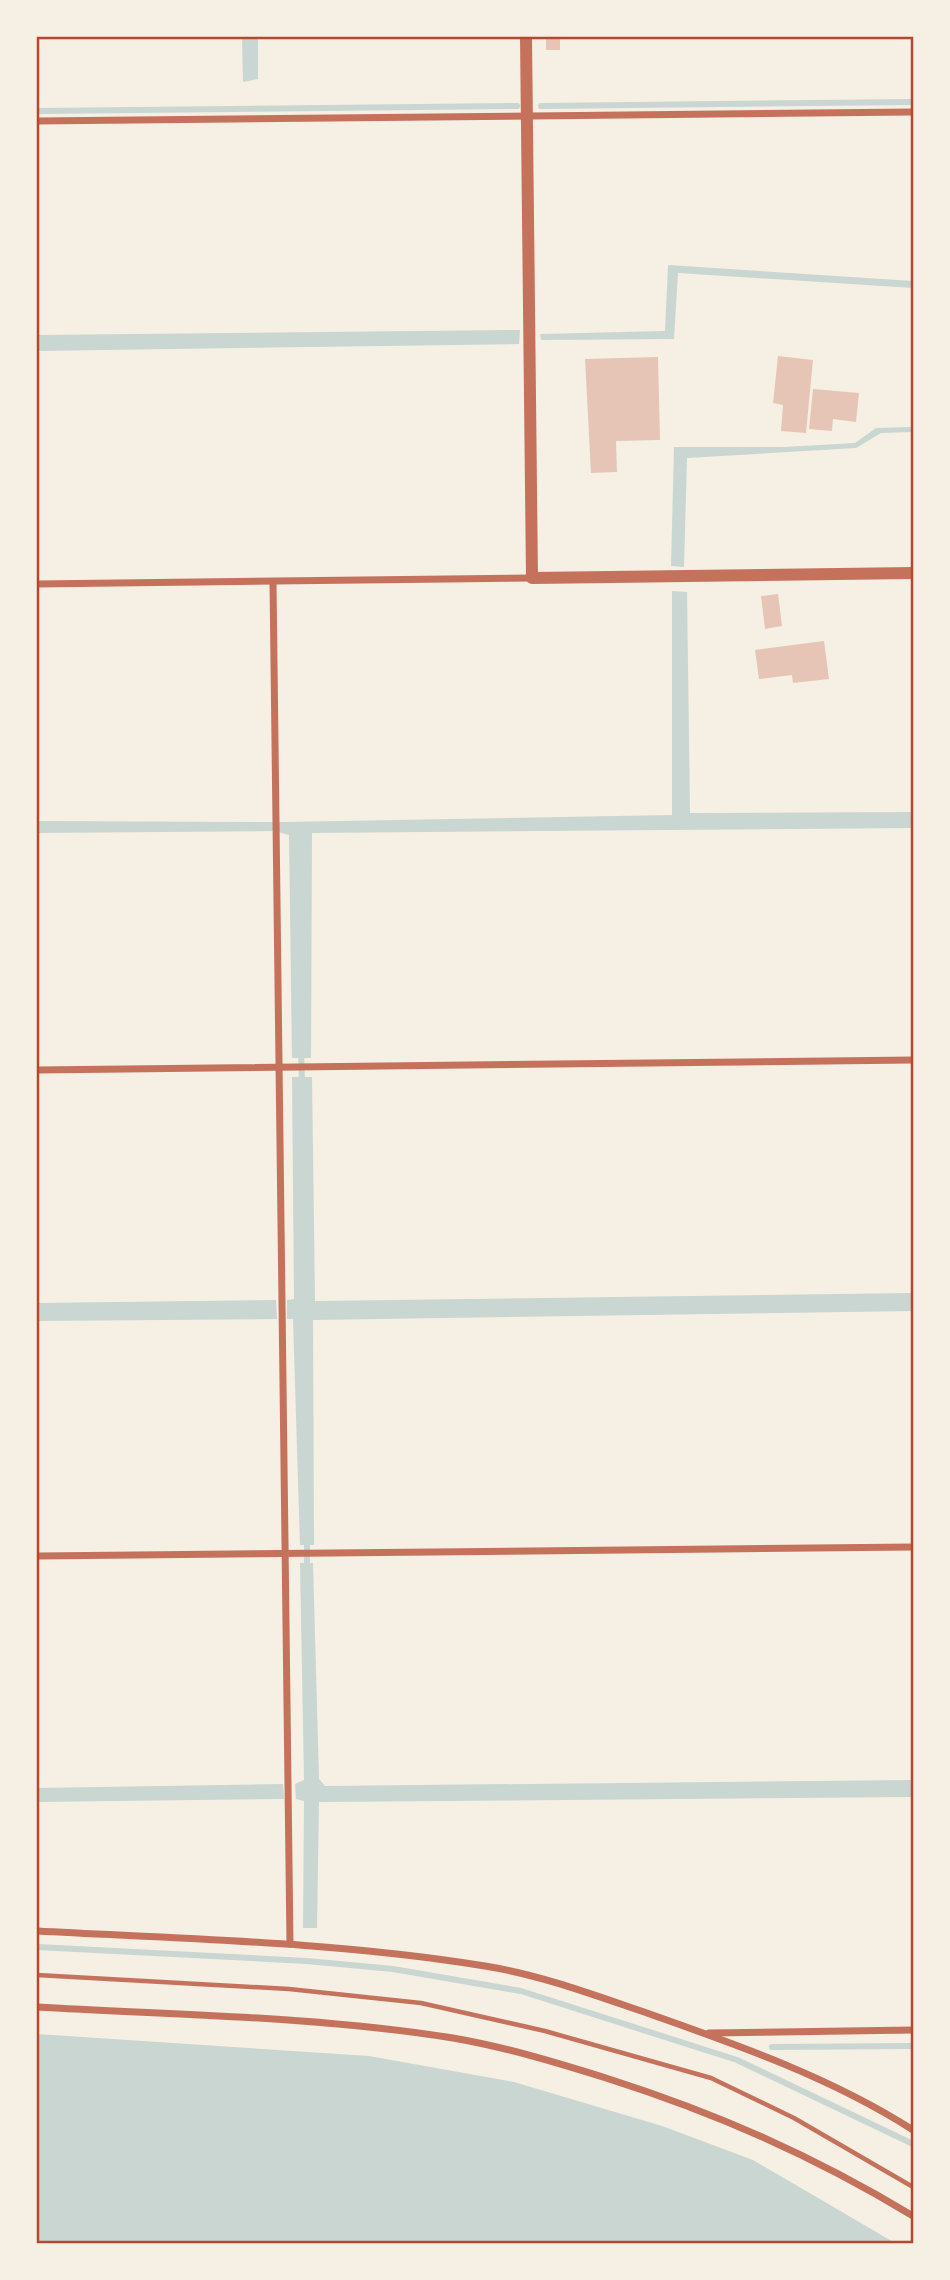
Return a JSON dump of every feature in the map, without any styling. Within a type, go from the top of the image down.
[{"type":"street","points":[[526,37],[532,578]]},
{"type":"street","points":[[37,121],[913,112]]},
{"type":"street","points":[[37,584],[913,573]]},
{"type":"street","points":[[273,582],[290,1944]]},
{"type":"street","points":[[37,1070],[913,1060]]},
{"type":"street","points":[[37,1556],[913,1547]]},
{"type":"street","points":[[37,1931],[290,1944],[487,1966],[553,1981],[705,2033],[834,2088],[913,2130]]},
{"type":"street","points":[[37,2007],[366,2026],[454,2039],[535,2056],[739,2124],[795,2151],[913,2216]]},
{"type":"street","points":[[705,2033],[913,2030]]},
{"type":"lane","points":[[37,1975],[289,1989],[421,2003],[545,2031],[711,2078],[794,2118],[913,2188]]},
{"type":"shaded area","points":[[242,37],[258,37],[258,79],[243,82]]},
{"type":"shaded area","points":[[668,265],[913,281],[913,288],[678,273],[674,339],[541,340],[540,334],[665,331]]},
{"type":"shaded area","points":[[520,330],[519,344],[37,351],[37,335]]},
{"type":"shaded area","points":[[913,427],[913,432],[881,433],[856,448],[687,458],[684,567],[671,566],[674,447],[784,447],[855,443],[876,428]]},
{"type":"shaded area","points":[[672,591],[687,592],[690,813],[913,812],[913,828],[312,833],[311,1058],[292,1058],[289,835],[274,831],[37,833],[37,821],[283,822],[672,815]]},
{"type":"shaded area","points":[[292,1077],[312,1077],[315,1301],[913,1293],[913,1311],[313,1320],[314,1545],[300,1545],[293,1319],[287,1319],[287,1300],[294,1299]]},
{"type":"shaded area","points":[[276,1300],[277,1319],[37,1321],[37,1303]]},
{"type":"shaded area","points":[[300,1563],[313,1563],[319,1779],[325,1786],[913,1780],[913,1797],[319,1802],[317,1928],[303,1928],[304,1801],[296,1799],[295,1784],[304,1780]]},
{"type":"shaded area","points":[[283,1784],[284,1799],[37,1802],[37,1788]]},
{"type":"shaded area","points":[[37,2034],[369,2056],[514,2082],[662,2126],[753,2160],[895,2243],[37,2243]]},
{"type":"building","points":[[546,37],[560,37],[560,50],[546,50]]},
{"type":"building","points":[[778,356],[813,360],[806,433],[781,431],[783,405],[773,403]]},
{"type":"building","points":[[658,357],[660,440],[616,441],[617,472],[591,473],[585,359]]},
{"type":"building","points":[[813,389],[859,393],[856,422],[833,419],[832,431],[809,429]]},
{"type":"building","points":[[778,594],[782,626],[765,629],[761,596]]},
{"type":"building","points":[[824,641],[829,679],[793,683],[792,675],[759,679],[755,650]]},
{"type":"waterway","points":[[541,106],[913,102]]},
{"type":"waterway","points":[[37,111],[517,106]]},
{"type":"waterway","points":[[301,1050],[302,1084]]},
{"type":"waterway","points":[[307,1540],[307,1571]]},
{"type":"waterway","points":[[37,1947],[307,1961],[393,1969],[521,1991],[737,2060],[913,2144]]},
{"type":"waterway","points":[[772,2047],[913,2046]]}]
